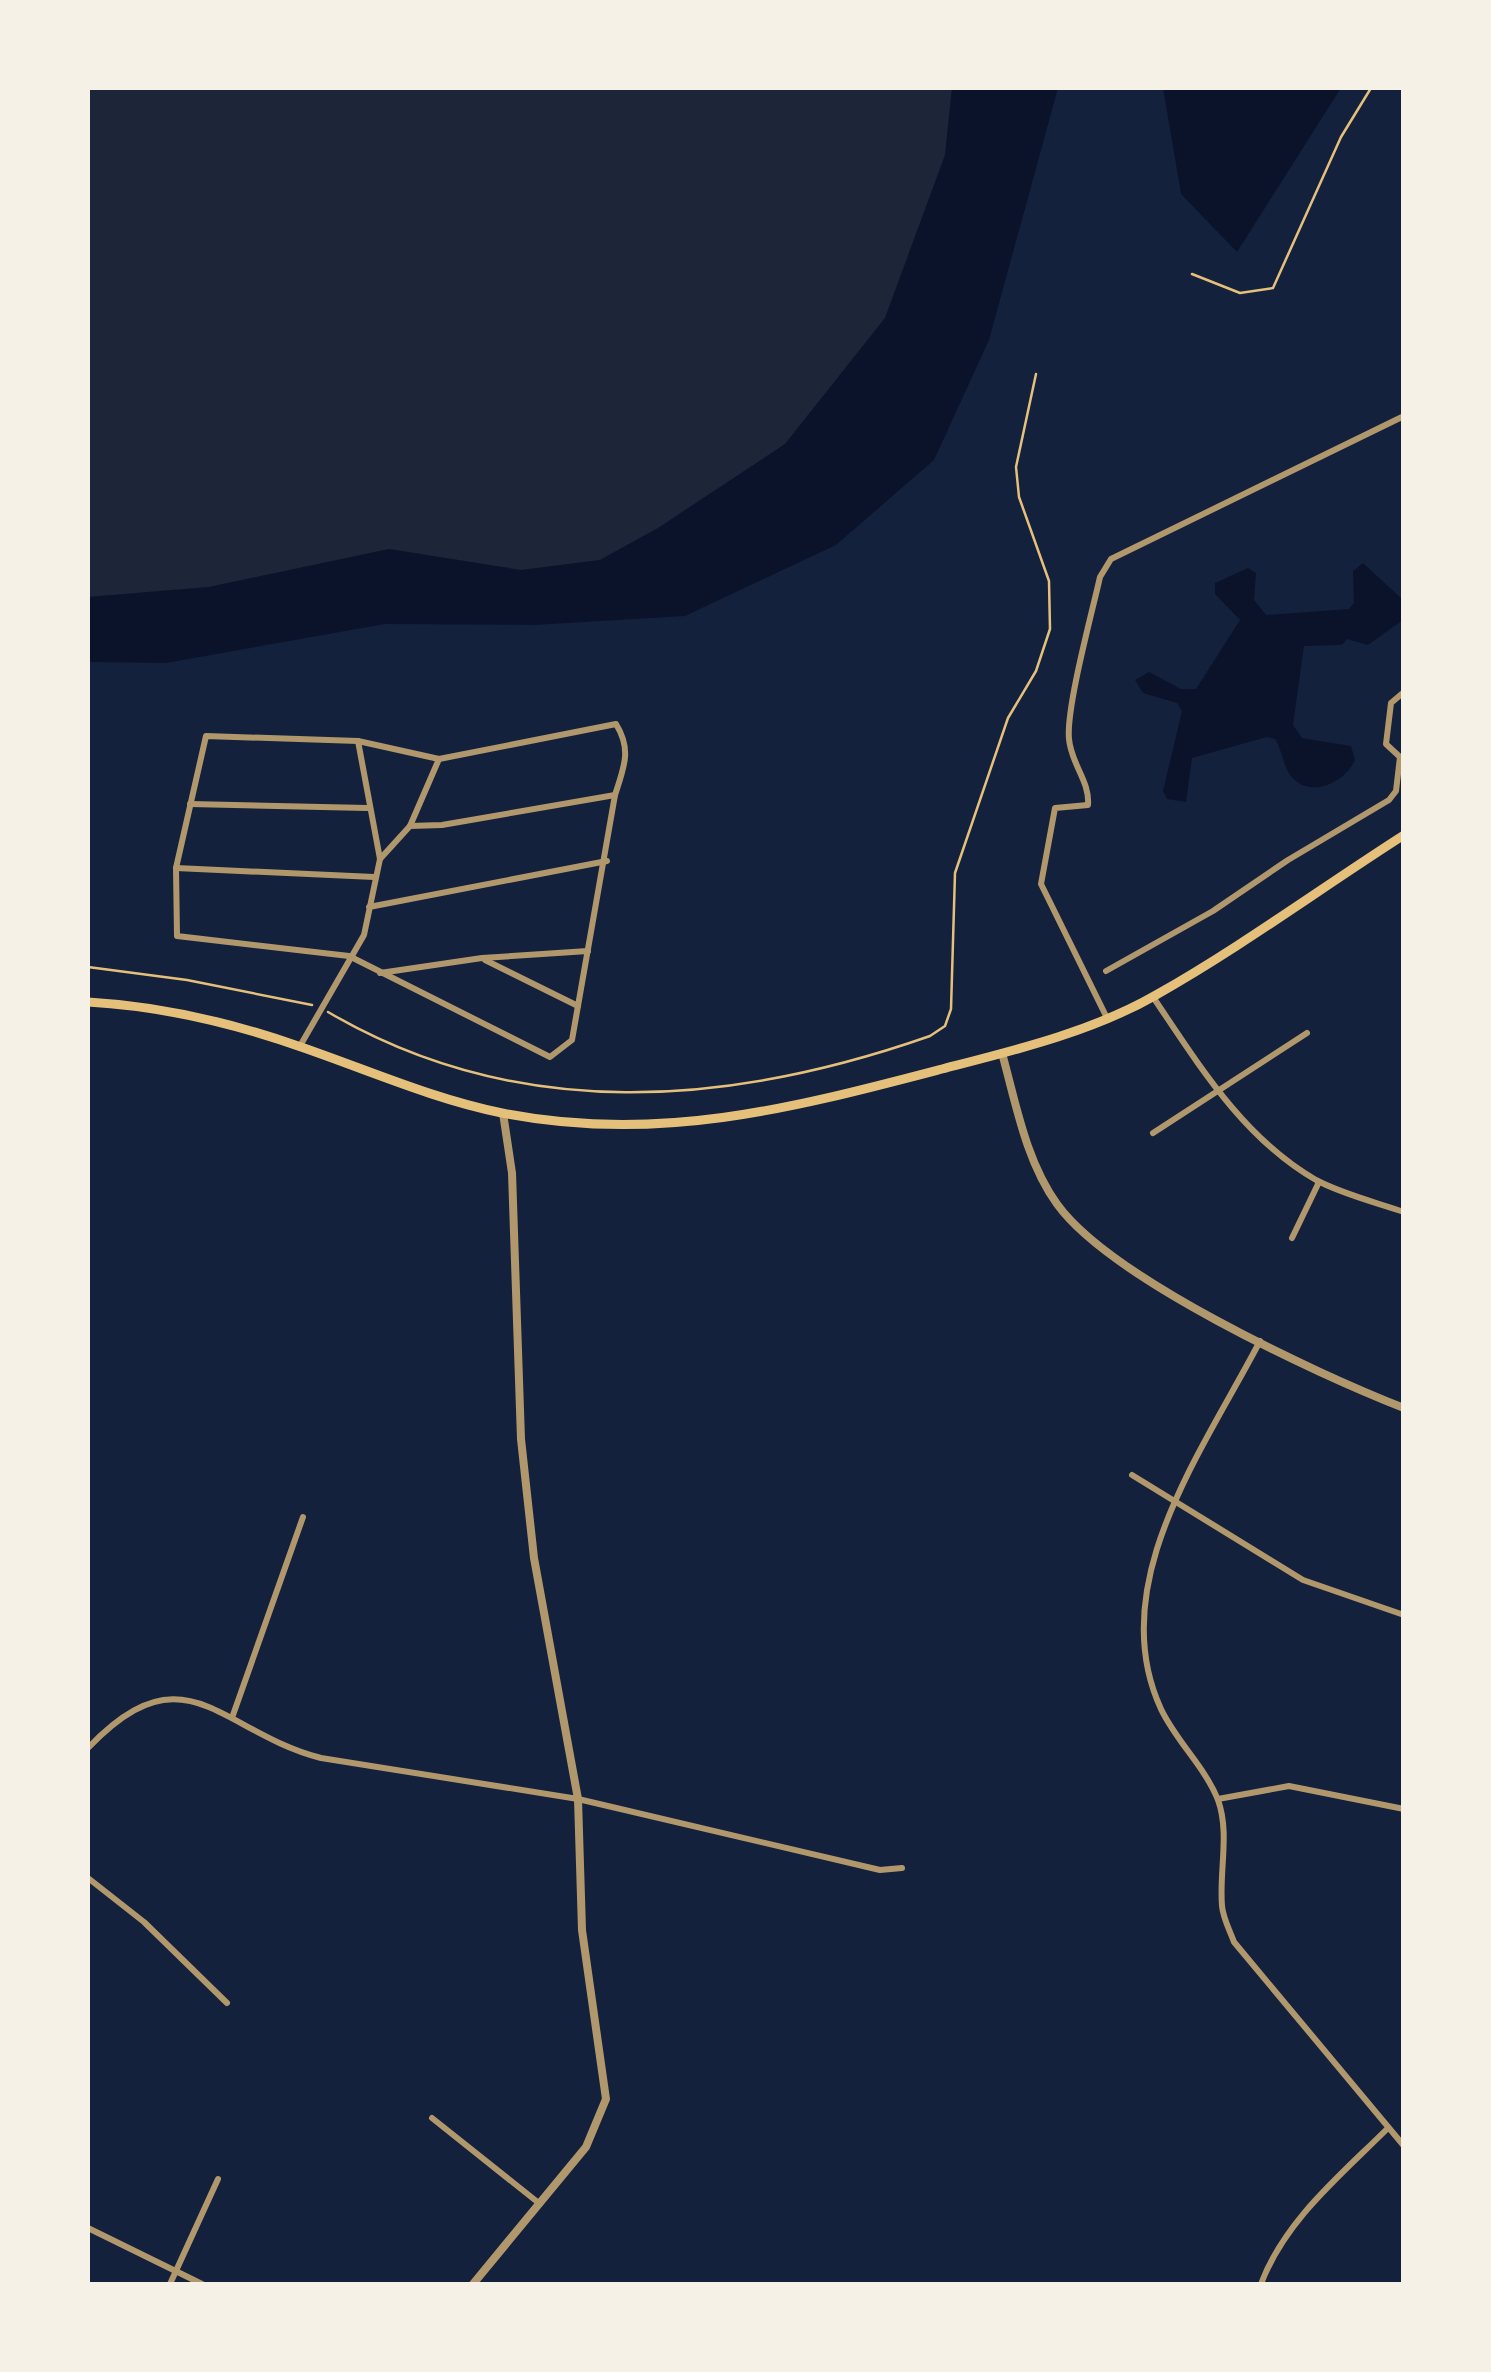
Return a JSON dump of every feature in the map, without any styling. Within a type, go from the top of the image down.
[{"type":"main road","points":[[88,1002],[134,1005],[300,1046],[430,1094],[504,1113],[594,1124],[686,1124],[783,1111],[1002,1053],[1106,1016],[1153,997],[1404,835]]},
{"type":"street","points":[[1106,1016],[1040,884],[1055,808],[1088,806],[1089,789],[1076,769],[1068,737],[1100,576],[1111,559],[1404,416]]},
{"type":"street","points":[[1106,970],[1213,911],[1288,860],[1390,800],[1396,791],[1400,758],[1386,744],[1390,702],[1404,692]]},
{"type":"street","points":[[616,724],[626,740],[628,757],[615,795],[607,862],[572,1040],[550,1057],[349,956],[177,936],[176,868],[206,736],[358,742],[440,759],[616,724]]},
{"type":"street","points":[[358,742],[367,808],[380,859]]},
{"type":"street","points":[[300,1046],[364,935],[380,859],[410,826],[440,759]]},
{"type":"street","points":[[410,826],[442,825],[615,795]]},
{"type":"street","points":[[190,804],[367,808]]},
{"type":"street","points":[[368,906],[607,862]]},
{"type":"street","points":[[176,868],[374,877]]},
{"type":"street","points":[[379,973],[482,958],[588,951]]},
{"type":"street","points":[[482,958],[578,1006]]},
{"type":"street","points":[[1153,997],[1217,1092],[1279,1155],[1319,1182],[1404,1212]]},
{"type":"street","points":[[1153,1132],[1306,1033]]},
{"type":"street","points":[[1002,1053],[1037,1168],[1070,1222],[1136,1272],[1260,1340],[1404,1408]]},
{"type":"street","points":[[473,2284],[586,2147],[606,2100],[582,1930],[578,1800],[531,1528],[521,1439],[512,1173],[504,1113]]},
{"type":"street","points":[[1292,1238],[1319,1182]]},
{"type":"street","points":[[1260,1340],[1156,1546],[1142,1600],[1145,1657],[1161,1708],[1218,1800],[1224,1836],[1222,1910],[1234,1942],[1404,2146]]},
{"type":"street","points":[[1132,1474],[1303,1580],[1404,1615]]},
{"type":"street","points":[[233,1716],[303,1517]]},
{"type":"street","points":[[88,1748],[119,1716],[156,1700],[200,1700],[283,1748],[321,1758],[578,1800],[880,1870],[902,1868]]},
{"type":"street","points":[[1218,1800],[1289,1786],[1404,1809]]},
{"type":"street","points":[[88,1878],[144,1922],[227,2003]]},
{"type":"street","points":[[432,2118],[540,2204]]},
{"type":"street","points":[[1261,2284],[1269,2263],[1306,2208],[1388,2128]]},
{"type":"street","points":[[170,2284],[218,2180]]},
{"type":"street","points":[[88,2228],[202,2284]]},
{"type":"path","points":[[1192,274],[1240,294],[1273,288],[1340,137],[1371,88]]},
{"type":"path","points":[[88,967],[187,980],[323,1009],[430,1058],[477,1072],[557,1086],[661,1093],[798,1077],[917,1041],[945,1026],[951,1009],[955,873],[1008,718],[1036,672],[1050,629],[1049,582],[1020,497],[1016,467],[1036,374]]},
{"type":"shaded area","points":[[88,88],[952,88],[945,155],[885,318],[785,444],[658,528],[600,560],[521,570],[389,549],[209,587],[88,597]]},
{"type":"shaded area","points":[[952,88],[1058,88],[989,340],[934,460],[836,545],[685,616],[534,625],[385,624],[166,663],[88,662],[88,597],[209,587],[389,549],[521,570],[600,560],[658,528],[785,444],[885,318],[945,155]]},
{"type":"shaded area","points":[[1163,88],[1341,88],[1237,252],[1181,194]]},
{"type":"shaded area","points":[[1363,563],[1403,600],[1403,620],[1368,645],[1347,639],[1342,645],[1304,646],[1293,725],[1302,738],[1351,746],[1355,760],[1350,768],[1326,786],[1307,786],[1290,775],[1275,739],[1267,737],[1192,758],[1186,802],[1167,799],[1163,791],[1182,711],[1177,703],[1143,693],[1135,680],[1149,672],[1181,689],[1196,689],[1240,620],[1215,594],[1215,583],[1248,568],[1256,573],[1254,600],[1266,615],[1349,609],[1354,603],[1353,571]]}]
